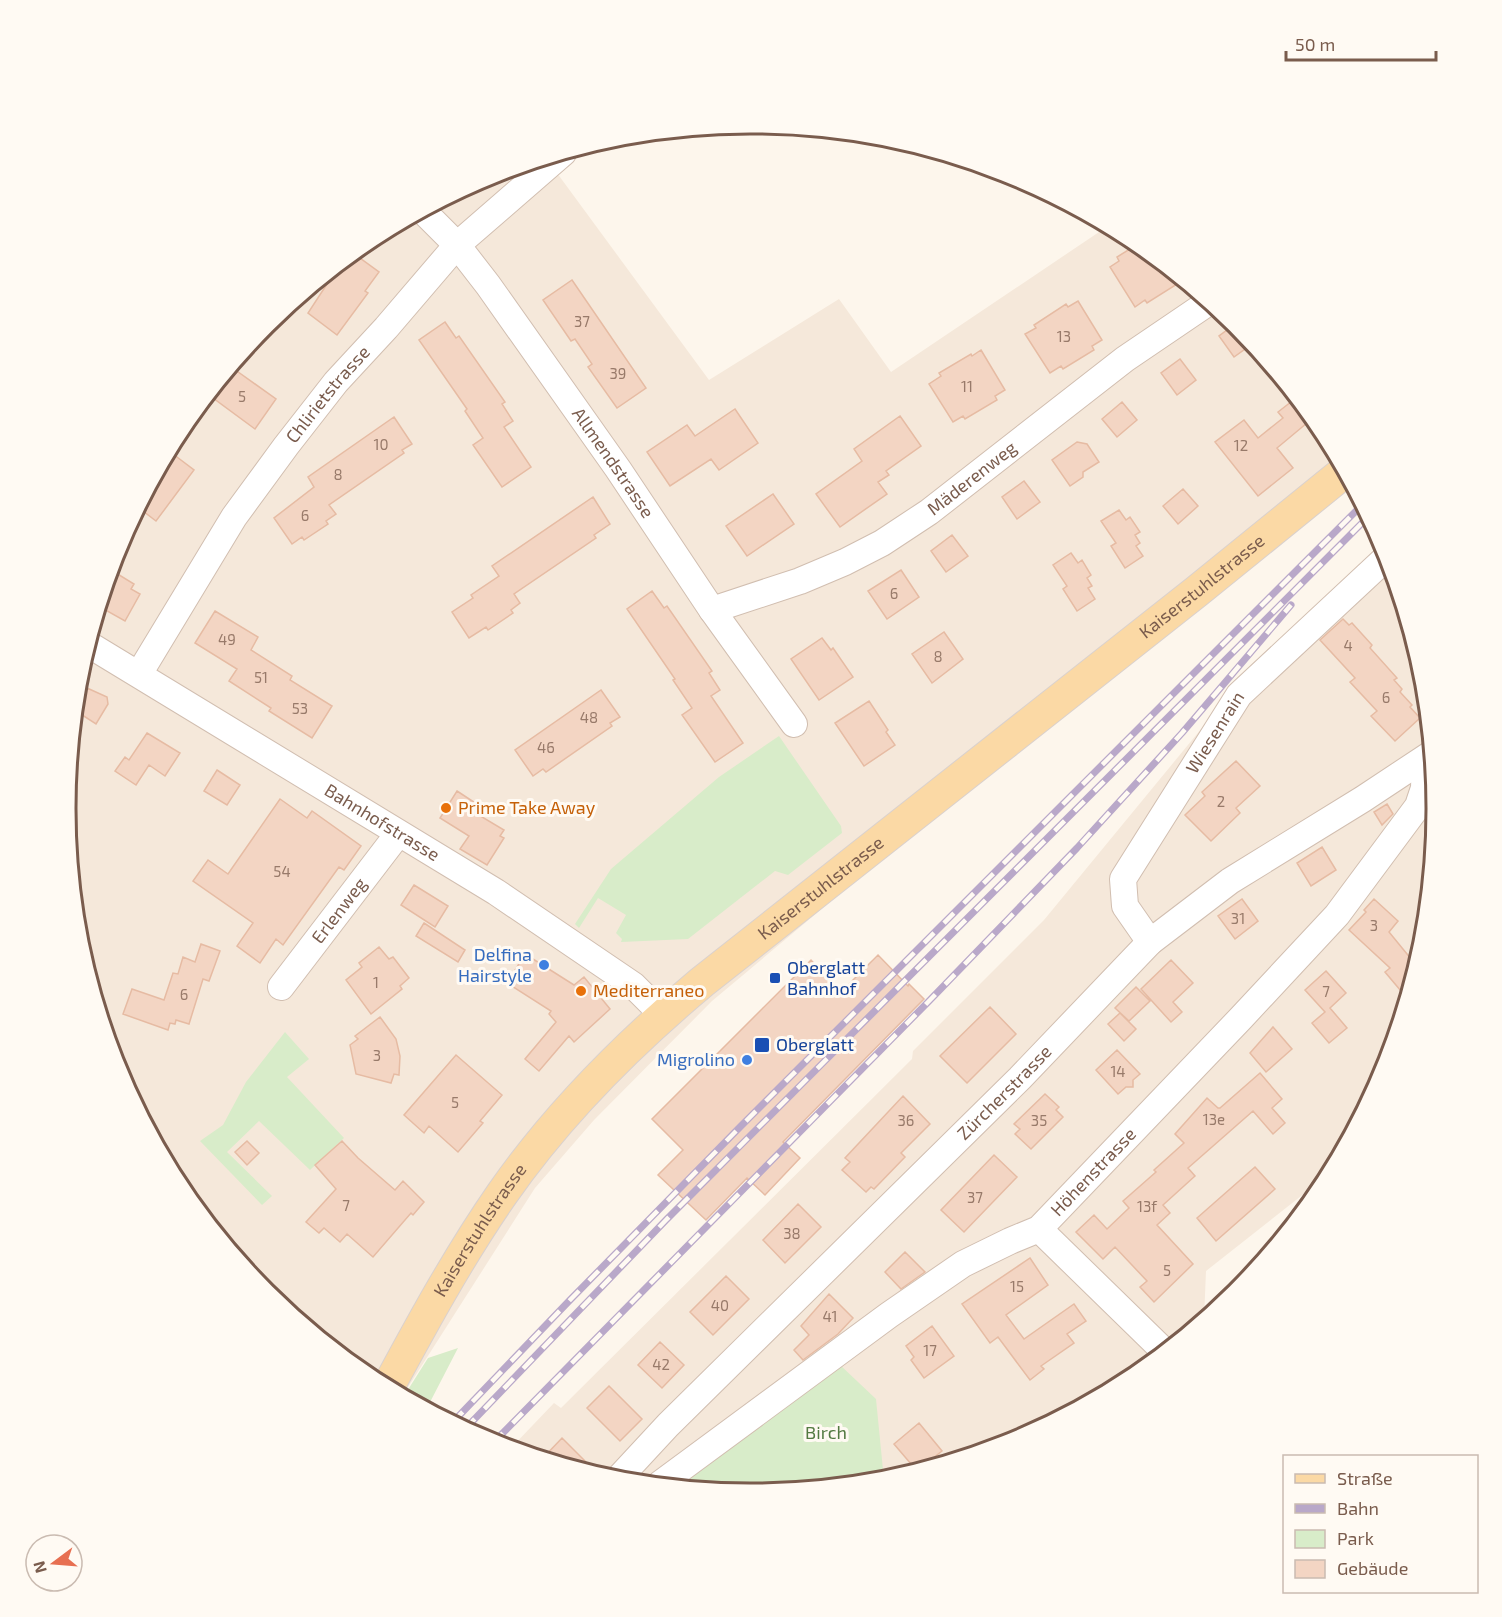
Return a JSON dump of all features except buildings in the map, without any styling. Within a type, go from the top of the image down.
[{"type":"main road","name":"Kaiserstuhlstrasse","points":[[392,1379],[443,1287],[502,1193],[543,1141],[605,1070],[663,1015],[852,862],[1196,592],[1338,477]]},
{"type":"street","name":"Chlirietstrasse","points":[[139,674],[234,518],[336,382],[386,328],[457,244],[550,165]]},
{"type":"street","name":"Allmendstrasse","points":[[429,216],[457,244],[618,469],[712,610],[794,724]]},
{"type":"street","name":"Mäderenweg","points":[[712,610],[800,581],[882,543],[930,512],[1125,358],[1202,307]]},
{"type":"street","name":"Wiesenrain","points":[[1150,942],[1125,906],[1123,879],[1239,695],[1379,564]]},
{"type":"street","name":"Bahnhofstrasse","points":[[96,648],[496,892],[614,971],[633,985],[663,1015]]},
{"type":"street","name":"Zürcherstrasse","points":[[626,1471],[668,1425],[1020,1078],[1150,942],[1230,881],[1424,760]]},
{"type":"street","name":"Höhenstrasse","points":[[670,1478],[963,1264],[1039,1229],[1337,915],[1418,806],[1425,787]]},
{"type":"street","name":"Erlenweg","points":[[281,987],[398,834]]},
{"type":"street","points":[[1039,1229],[1159,1346]]},
{"type":"shaded area","points":[[551,165],[709,380],[839,299],[891,372],[1100,231],[1162,273],[1228,332],[1286,398],[1312,434],[1345,489],[922,825],[712,1001],[594,1120],[535,1188],[407,1389],[340,1344],[306,1316],[244,1253],[190,1183],[146,1107],[112,1025],[99,983],[82,897],[76,808],[82,720],[99,634],[128,550],[167,471],[190,434],[244,364],[306,301],[340,273],[414,224],[493,185]]},
{"type":"shaded area","points":[[1375,551],[1403,634],[1413,677],[1424,764],[1426,808],[1424,853],[1420,897],[1403,983],[1390,1025],[1356,1107],[1335,1146],[1305,1193],[1206,1271],[1204,1308],[1162,1344],[1126,1369],[1088,1393],[1049,1413],[1009,1432],[968,1447],[883,1470],[880,1470],[839,1364],[651,1475],[576,1460],[518,1441],[554,1403],[561,1408],[912,1059],[913,1051],[1044,920],[1234,689]]},
{"type":"green space","points":[[779,736],[841,826],[842,833],[788,875],[775,871],[688,939],[621,942],[622,939],[616,933],[626,915],[598,898],[579,928],[575,924],[611,869],[719,777]]},
{"type":"green space","points":[[285,1032],[309,1059],[287,1077],[344,1138],[310,1170],[259,1121],[227,1152],[272,1196],[262,1205],[200,1141],[223,1125],[246,1082]]},
{"type":"green space","points":[[458,1348],[430,1401],[408,1389],[428,1358]]},
{"type":"green space","name":"Birch","points":[[839,1364],[876,1399],[883,1470],[795,1482],[751,1483],[707,1482],[651,1475]]},
{"type":"railway","points":[[459,1416],[740,1127],[1356,511]]},
{"type":"railway","points":[[472,1422],[666,1220],[1362,523]]},
{"type":"railway","points":[[501,1435],[1077,848],[1182,733],[1291,605]]},
{"type":"place","name":"Prime Take Away","points":[[446,808]]},
{"type":"place","name":"Delfina Hairstyle","points":[[544,965]]},
{"type":"place","name":"Oberglatt Bahnhof","points":[[775,978]]},
{"type":"place","name":"Mediterraneo","points":[[581,991]]},
{"type":"place","name":"Oberglatt","points":[[762,1045]]},
{"type":"place","name":"Migrolino","points":[[747,1060]]}]
